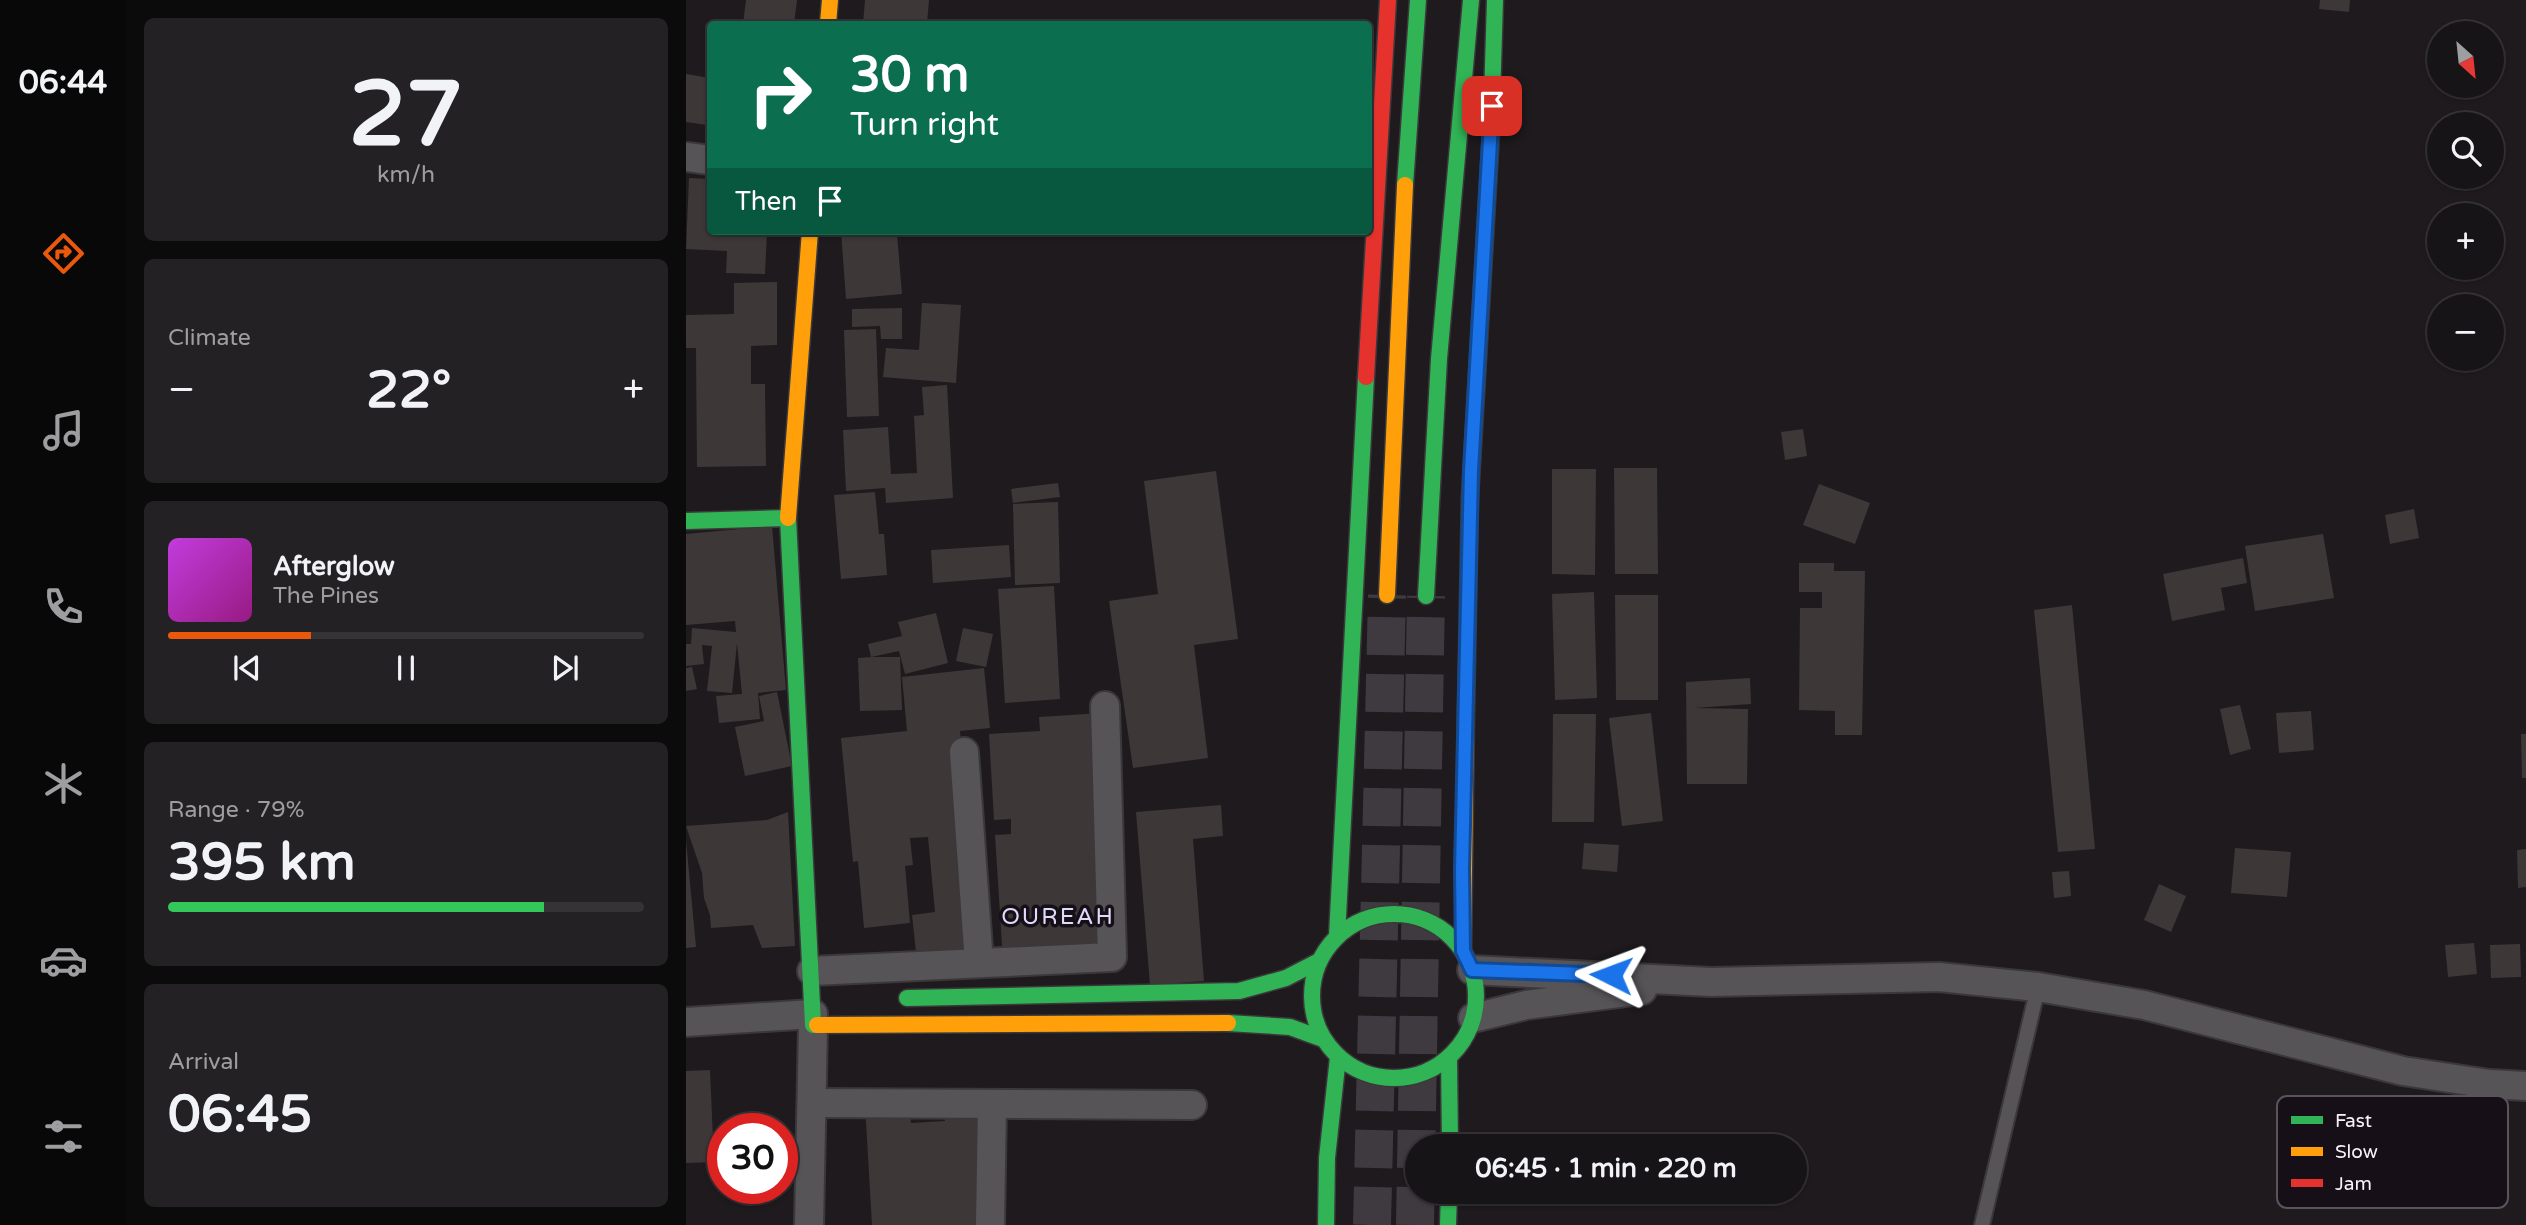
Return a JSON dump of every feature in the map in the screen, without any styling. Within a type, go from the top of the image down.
[{"type":"main road","points":[[828,21],[830,0]]},
{"type":"main road","points":[[1337,936],[1388,0]]},
{"type":"main road","points":[[1387,595],[1408,118],[1418,0]]},
{"type":"main road","points":[[1426,596],[1439,359],[1471,0]]},
{"type":"main road","points":[[1468,961],[1450,935],[1433,923],[1404,915],[1373,916],[1354,924],[1337,936],[1319,961],[1312,987],[1312,1000],[1313,1014],[1323,1039],[1338,1057],[1358,1071],[1381,1077],[1406,1078],[1429,1071],[1449,1057],[1464,1039],[1476,1002],[1468,961],[1462,869],[1471,471],[1491,132],[1495,0]]},
{"type":"main road","points":[[810,235],[788,518],[811,971],[816,1010],[1247,1023],[1290,1027],[1323,1039]]},
{"type":"main road","points":[[686,521],[788,518]]},
{"type":"main road","points":[[896,999],[1239,991],[1286,978],[1319,961]]},
{"type":"main road","points":[[1326,1225],[1327,1158],[1338,1057]]},
{"type":"main road","points":[[1449,1057],[1450,1134]]},
{"type":"main road","points":[[1448,1225],[1449,1204]]},
{"type":"street","points":[[686,157],[707,160]]},
{"type":"street","points":[[811,971],[1112,957],[1105,706]]},
{"type":"street","points":[[964,752],[979,963]]},
{"type":"street","points":[[1468,961],[1711,982]]},
{"type":"street","points":[[1473,1018],[1560,999],[1711,982],[1939,977],[2038,987],[2144,1004],[2403,1071],[2489,1084],[2526,1086]]},
{"type":"street","points":[[686,1022],[816,1010],[809,1225]]},
{"type":"street","points":[[812,1103],[1192,1105]]},
{"type":"street","points":[[990,1225],[992,1104]]},
{"type":"lane","points":[[1982,1225],[2038,987]]},
{"type":"building","points":[[746,0],[797,0],[794,21],[743,21]]},
{"type":"building","points":[[865,0],[929,0],[927,21],[863,21]]},
{"type":"building","points":[[2320,0],[2350,0],[2349,12],[2319,9]]},
{"type":"building","points":[[686,74],[707,78],[707,125],[686,122]]},
{"type":"building","points":[[689,178],[707,179],[707,235],[767,235],[765,274],[726,273],[727,251],[686,249]]},
{"type":"building","points":[[841,235],[897,235],[902,294],[846,299]]},
{"type":"building","points":[[777,282],[777,345],[751,346],[751,384],[765,384],[766,466],[697,467],[696,348],[686,348],[686,315],[734,314],[734,283]]},
{"type":"building","points":[[922,303],[961,305],[956,383],[883,377],[886,348],[919,350]]},
{"type":"building","points":[[902,308],[902,339],[881,339],[880,326],[852,327],[852,309]]},
{"type":"building","points":[[876,329],[879,416],[847,417],[844,330]]},
{"type":"building","points":[[947,385],[953,498],[886,503],[885,488],[846,491],[843,430],[888,427],[891,474],[917,473],[914,416],[924,415],[922,387]]},
{"type":"building","points":[[1803,429],[1807,456],[1785,460],[1781,432]]},
{"type":"building","points":[[1614,468],[1657,468],[1658,574],[1615,574]]},
{"type":"building","points":[[1552,469],[1596,469],[1595,575],[1552,574]]},
{"type":"building","points":[[1216,471],[1238,639],[1194,645],[1208,758],[1133,768],[1109,601],[1158,594],[1144,481]]},
{"type":"building","points":[[1058,483],[1060,497],[1013,503],[1011,489]]},
{"type":"building","points":[[1819,484],[1870,503],[1855,544],[1803,525]]},
{"type":"building","points":[[875,492],[879,534],[884,534],[887,575],[841,579],[834,495]]},
{"type":"building","points":[[1058,502],[1060,583],[1015,585],[1013,504]]},
{"type":"building","points":[[2414,509],[2419,538],[2390,544],[2385,515]]},
{"type":"building","points":[[772,526],[786,690],[758,693],[760,719],[719,723],[716,696],[742,694],[737,643],[732,693],[707,691],[712,646],[702,645],[704,664],[686,666],[686,644],[691,644],[692,628],[736,632],[735,621],[686,625],[686,534]]},
{"type":"building","points":[[2323,534],[2334,598],[2255,611],[2245,546]]},
{"type":"building","points":[[1009,545],[1011,577],[933,583],[931,550]]},
{"type":"building","points":[[2243,558],[2247,583],[2221,588],[2225,610],[2172,621],[2163,574]]},
{"type":"building","points":[[1799,563],[1834,563],[1834,571],[1865,571],[1862,735],[1835,735],[1835,711],[1799,710],[1800,608],[1822,608],[1822,592],[1799,592]]},
{"type":"building","points":[[1054,586],[1060,699],[1005,703],[998,589]]},
{"type":"building","points":[[1594,592],[1597,698],[1555,700],[1552,594]]},
{"type":"building","points":[[1615,595],[1658,595],[1658,700],[1616,700]]},
{"type":"building","points":[[2072,605],[2095,849],[2058,852],[2034,610]]},
{"type":"building","points":[[936,613],[948,663],[905,674],[899,651],[871,657],[868,644],[902,636],[898,622]]},
{"type":"building","points":[[963,628],[993,634],[986,667],[956,661]]},
{"type":"building","points":[[900,657],[902,710],[860,711],[858,658]]},
{"type":"building","points":[[692,667],[697,689],[686,691],[686,668]]},
{"type":"building","points":[[984,668],[990,728],[960,731],[970,838],[976,965],[918,971],[912,915],[935,912],[928,837],[910,838],[913,865],[905,866],[910,923],[864,928],[858,861],[853,862],[841,738],[907,731],[902,677]]},
{"type":"building","points":[[1750,678],[1751,704],[1694,708],[1748,709],[1747,784],[1687,784],[1686,682]]},
{"type":"building","points":[[777,692],[792,766],[745,776],[735,727],[764,721],[759,696]]},
{"type":"building","points":[[2240,705],[2251,749],[2230,755],[2220,709]]},
{"type":"building","points":[[2311,711],[2314,750],[2279,753],[2276,713]]},
{"type":"building","points":[[1101,713],[1117,969],[1004,976],[995,835],[1011,834],[1011,819],[994,820],[989,734],[1040,731],[1039,717]]},
{"type":"building","points":[[1651,713],[1663,821],[1622,826],[1609,718]]},
{"type":"building","points":[[1553,714],[1596,714],[1594,822],[1552,822]]},
{"type":"building","points":[[2521,734],[2526,734],[2526,778],[2522,778]]},
{"type":"building","points":[[1221,805],[1223,836],[1193,839],[1204,981],[1150,985],[1136,812]]},
{"type":"building","points":[[788,812],[795,946],[762,948],[753,925],[711,928],[702,873],[686,826],[767,820]]},
{"type":"building","points":[[686,840],[696,947],[686,948]]},
{"type":"building","points":[[1584,843],[1619,845],[1617,872],[1582,869]]},
{"type":"building","points":[[2235,848],[2291,852],[2287,897],[2231,893]]},
{"type":"building","points":[[2526,849],[2526,887],[2518,888],[2517,850]]},
{"type":"building","points":[[2069,871],[2071,896],[2054,898],[2052,872]]},
{"type":"building","points":[[2159,884],[2186,896],[2171,932],[2144,920]]},
{"type":"building","points":[[2474,943],[2477,974],[2448,977],[2445,945]]},
{"type":"building","points":[[2520,944],[2521,977],[2491,978],[2490,945]]},
{"type":"building","points":[[710,1070],[712,1113],[707,1113],[707,1162],[686,1163],[686,1071]]},
{"type":"building","points":[[992,1098],[999,1225],[872,1225],[865,1105],[910,1102],[911,1123],[945,1121],[944,1101]]},
{"type":"tunnel","points":[[1372,1225],[1387,595]]},
{"type":"tunnel","points":[[1415,1225],[1426,596]]},
{"type":"traffic: fast","points":[[1405,185],[1418,0]]},
{"type":"traffic: fast","points":[[1426,596],[1439,359],[1471,0]]},
{"type":"traffic: fast","points":[[1470,497],[1491,132],[1495,0]]},
{"type":"traffic: fast","points":[[1337,936],[1366,377]]},
{"type":"traffic: fast","points":[[686,521],[788,518],[813,1025],[817,1025]]},
{"type":"traffic: fast","points":[[1394,914],[1425,920],[1452,938],[1470,965],[1476,996],[1470,1027],[1452,1054],[1425,1072],[1394,1078],[1363,1072],[1336,1054],[1318,1027],[1312,996],[1318,965],[1336,938],[1363,920],[1394,914]]},
{"type":"traffic: fast","points":[[907,998],[1239,991],[1286,978],[1319,961]]},
{"type":"traffic: fast","points":[[1228,1023],[1290,1027],[1323,1039]]},
{"type":"traffic: fast","points":[[1326,1225],[1327,1158],[1338,1057]]},
{"type":"traffic: fast","points":[[1449,1057],[1450,1134]]},
{"type":"traffic: fast","points":[[1448,1225],[1449,1204]]},
{"type":"traffic: slow","points":[[828,21],[830,0]]},
{"type":"traffic: slow","points":[[1387,595],[1405,185]]},
{"type":"traffic: slow","points":[[788,518],[810,235]]},
{"type":"traffic: slow","points":[[1463,951],[1466,709]]},
{"type":"traffic: slow","points":[[817,1025],[1228,1023]]},
{"type":"traffic: jam","points":[[1366,377],[1388,0]]},
{"type":"traffic: jam","points":[[1466,709],[1470,497]]},
{"type":"district","name":"OUREAH","points":[[1058,917]]},
{"type":"route","points":[[1492,106],[1471,471],[1462,869],[1463,951],[1472,970],[1611,975]]}]
